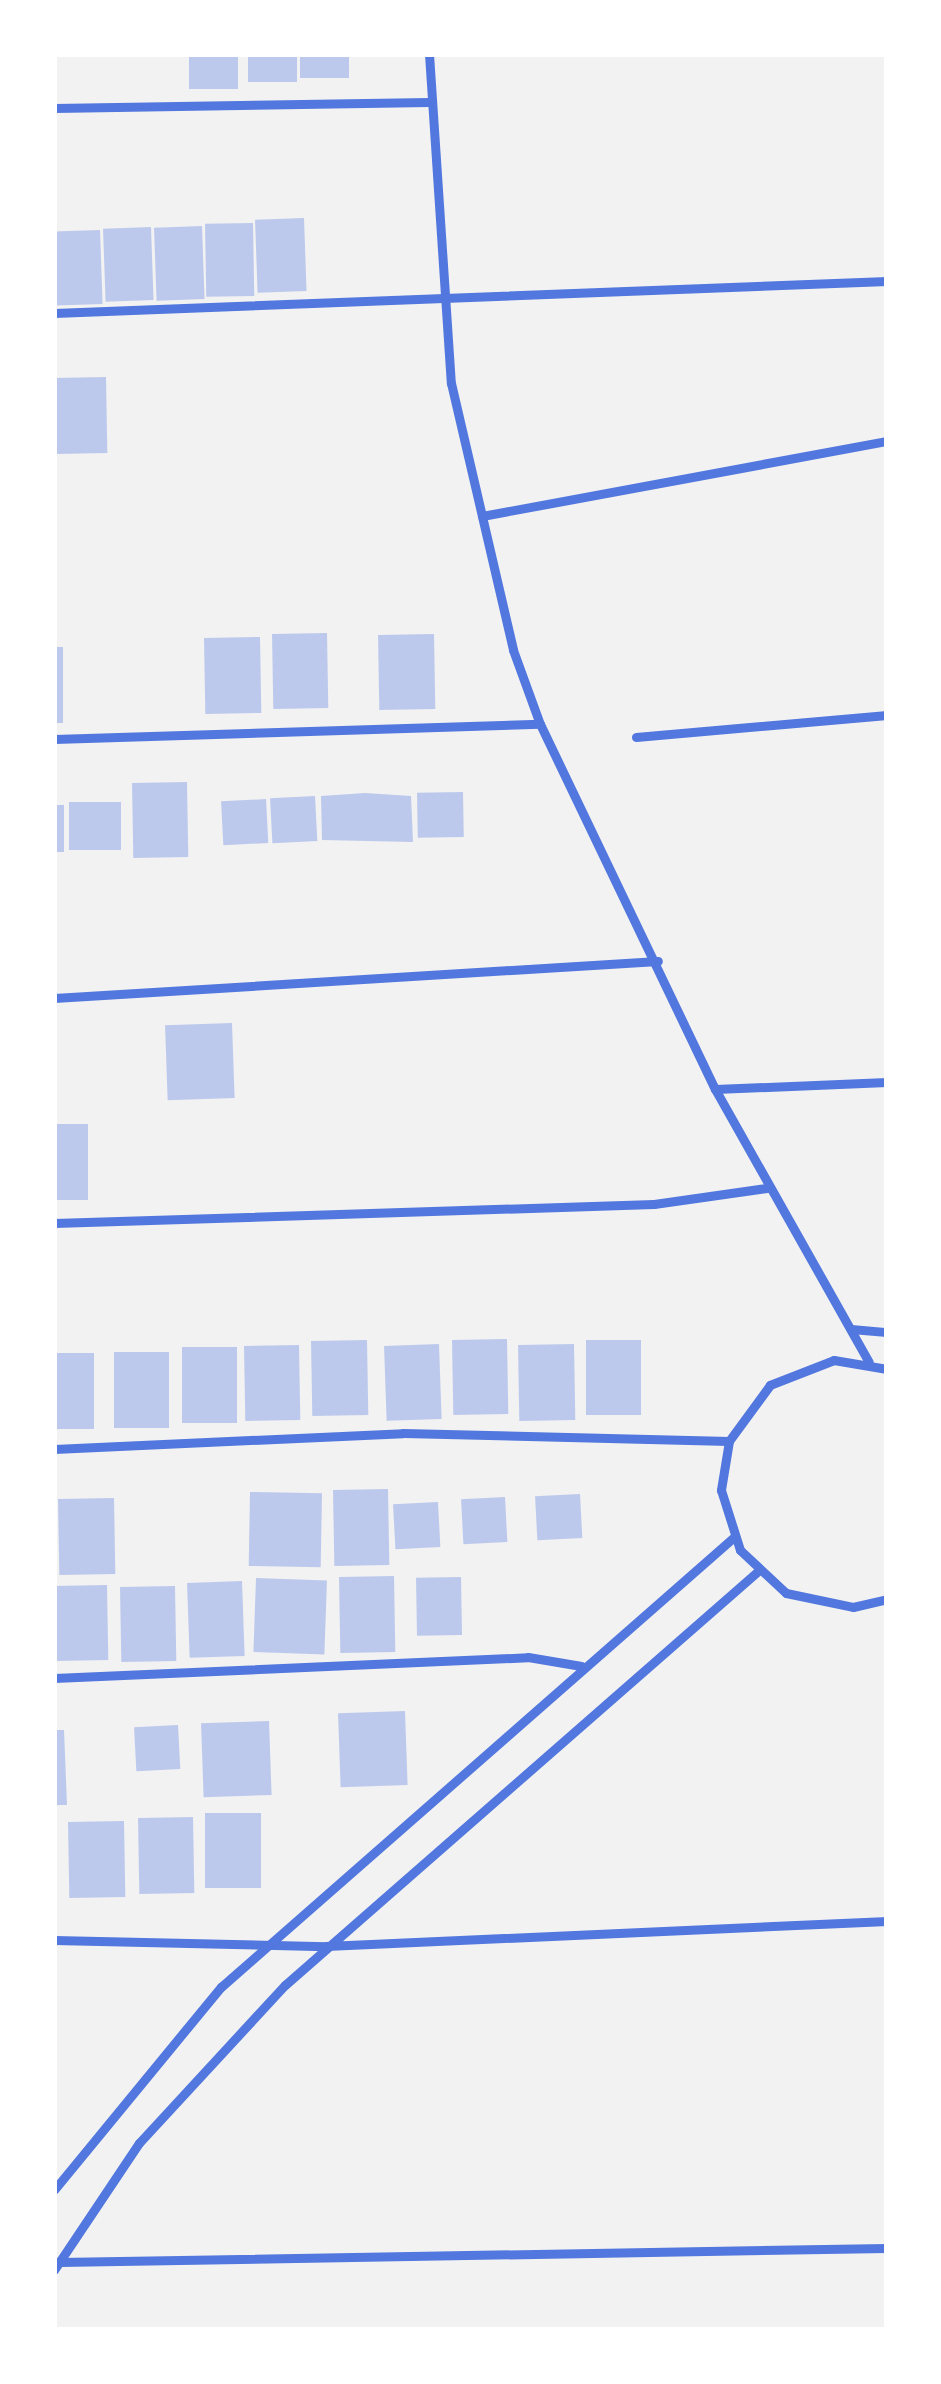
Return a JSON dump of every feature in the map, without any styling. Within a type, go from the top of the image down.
[{"type":"lane","points":[[429,54],[451,383],[513,650],[540,724],[658,961],[715,1089],[869,1363]]},
{"type":"lane","points":[[54,108],[429,101]]},
{"type":"lane","points":[[54,313],[887,281]]},
{"type":"lane","points":[[482,516],[887,441]]},
{"type":"lane","points":[[636,737],[887,716]]},
{"type":"lane","points":[[54,740],[540,724]]},
{"type":"lane","points":[[54,998],[658,961]]},
{"type":"lane","points":[[715,1089],[887,1082]]},
{"type":"lane","points":[[54,1222],[654,1204],[767,1187]]},
{"type":"lane","points":[[851,1329],[887,1332]]},
{"type":"lane","points":[[887,1369],[834,1360],[770,1385],[729,1441],[721,1490],[733,1538],[758,1571],[819,1604],[887,1599]]},
{"type":"lane","points":[[54,1449],[403,1433],[729,1441]]},
{"type":"lane","points":[[54,2190],[58,2178],[220,1987],[580,1666],[733,1538]]},
{"type":"lane","points":[[56,2266],[139,2143],[326,1946],[758,1571]]},
{"type":"lane","points":[[54,1678],[528,1657],[580,1666]]},
{"type":"lane","points":[[54,1940],[326,1946],[887,1922]]},
{"type":"lane","points":[[56,2266],[887,2248]]},
{"type":"building","points":[[189,54],[238,54],[238,89],[189,89]]},
{"type":"building","points":[[248,54],[297,54],[297,82],[248,82]]},
{"type":"building","points":[[300,54],[349,54],[349,78],[300,78]]},
{"type":"building","points":[[304,218],[307,291],[258,293],[255,220]]},
{"type":"building","points":[[253,223],[254,296],[206,297],[205,224]]},
{"type":"building","points":[[202,226],[205,299],[157,301],[154,228]]},
{"type":"building","points":[[151,227],[154,300],[106,302],[103,229]]},
{"type":"building","points":[[100,230],[103,304],[57,306],[54,232]]},
{"type":"building","points":[[106,377],[107,453],[55,454],[54,378]]},
{"type":"building","points":[[327,633],[328,708],[273,709],[272,634]]},
{"type":"building","points":[[434,634],[435,709],[379,710],[378,635]]},
{"type":"building","points":[[260,637],[261,713],[205,714],[204,638]]},
{"type":"building","points":[[54,647],[63,647],[63,723],[54,723]]},
{"type":"building","points":[[187,782],[188,857],[133,858],[132,783]]},
{"type":"building","points":[[463,792],[464,837],[418,838],[417,793]]},
{"type":"building","points":[[315,796],[317,841],[272,843],[270,798]]},
{"type":"building","points":[[321,796],[411,796],[413,842],[322,840]]},
{"type":"building","points":[[266,799],[268,843],[223,845],[221,801]]},
{"type":"building","points":[[69,802],[121,802],[121,850],[69,850]]},
{"type":"building","points":[[54,805],[64,805],[64,852],[54,852]]},
{"type":"building","points":[[232,1023],[235,1098],[168,1100],[165,1025]]},
{"type":"building","points":[[54,1124],[88,1124],[88,1200],[54,1200]]},
{"type":"building","points":[[507,1339],[508,1414],[453,1415],[452,1340]]},
{"type":"building","points":[[367,1340],[368,1415],[312,1416],[311,1341]]},
{"type":"building","points":[[586,1340],[641,1340],[641,1415],[586,1415]]},
{"type":"building","points":[[439,1344],[442,1419],[387,1421],[384,1346]]},
{"type":"building","points":[[574,1344],[575,1420],[519,1421],[518,1345]]},
{"type":"building","points":[[299,1345],[300,1420],[245,1421],[244,1346]]},
{"type":"building","points":[[182,1347],[237,1347],[237,1423],[182,1423]]},
{"type":"building","points":[[114,1352],[169,1352],[169,1428],[114,1428]]},
{"type":"building","points":[[54,1353],[94,1353],[94,1429],[54,1429]]},
{"type":"building","points":[[388,1489],[389,1565],[334,1566],[333,1490]]},
{"type":"building","points":[[250,1492],[322,1493],[321,1567],[249,1566]]},
{"type":"building","points":[[580,1494],[582,1538],[537,1540],[535,1496]]},
{"type":"building","points":[[505,1497],[507,1542],[463,1544],[461,1499]]},
{"type":"building","points":[[114,1498],[115,1574],[59,1575],[58,1499]]},
{"type":"building","points":[[438,1502],[440,1547],[395,1549],[393,1504]]},
{"type":"building","points":[[394,1576],[395,1652],[340,1653],[339,1577]]},
{"type":"building","points":[[461,1577],[462,1635],[417,1636],[416,1578]]},
{"type":"building","points":[[256,1578],[327,1580],[324,1654],[253,1652]]},
{"type":"building","points":[[242,1581],[245,1656],[190,1658],[187,1583]]},
{"type":"building","points":[[107,1585],[108,1660],[55,1661],[54,1586]]},
{"type":"building","points":[[175,1586],[176,1661],[121,1662],[120,1587]]},
{"type":"building","points":[[405,1711],[408,1785],[341,1787],[338,1713]]},
{"type":"building","points":[[269,1721],[272,1795],[204,1797],[201,1723]]},
{"type":"building","points":[[178,1725],[180,1769],[136,1771],[134,1727]]},
{"type":"building","points":[[54,1730],[64,1730],[67,1805],[54,1805]]},
{"type":"building","points":[[205,1813],[261,1813],[261,1888],[205,1888]]},
{"type":"building","points":[[193,1817],[194,1893],[139,1894],[138,1818]]},
{"type":"building","points":[[124,1821],[125,1897],[69,1898],[68,1822]]}]
